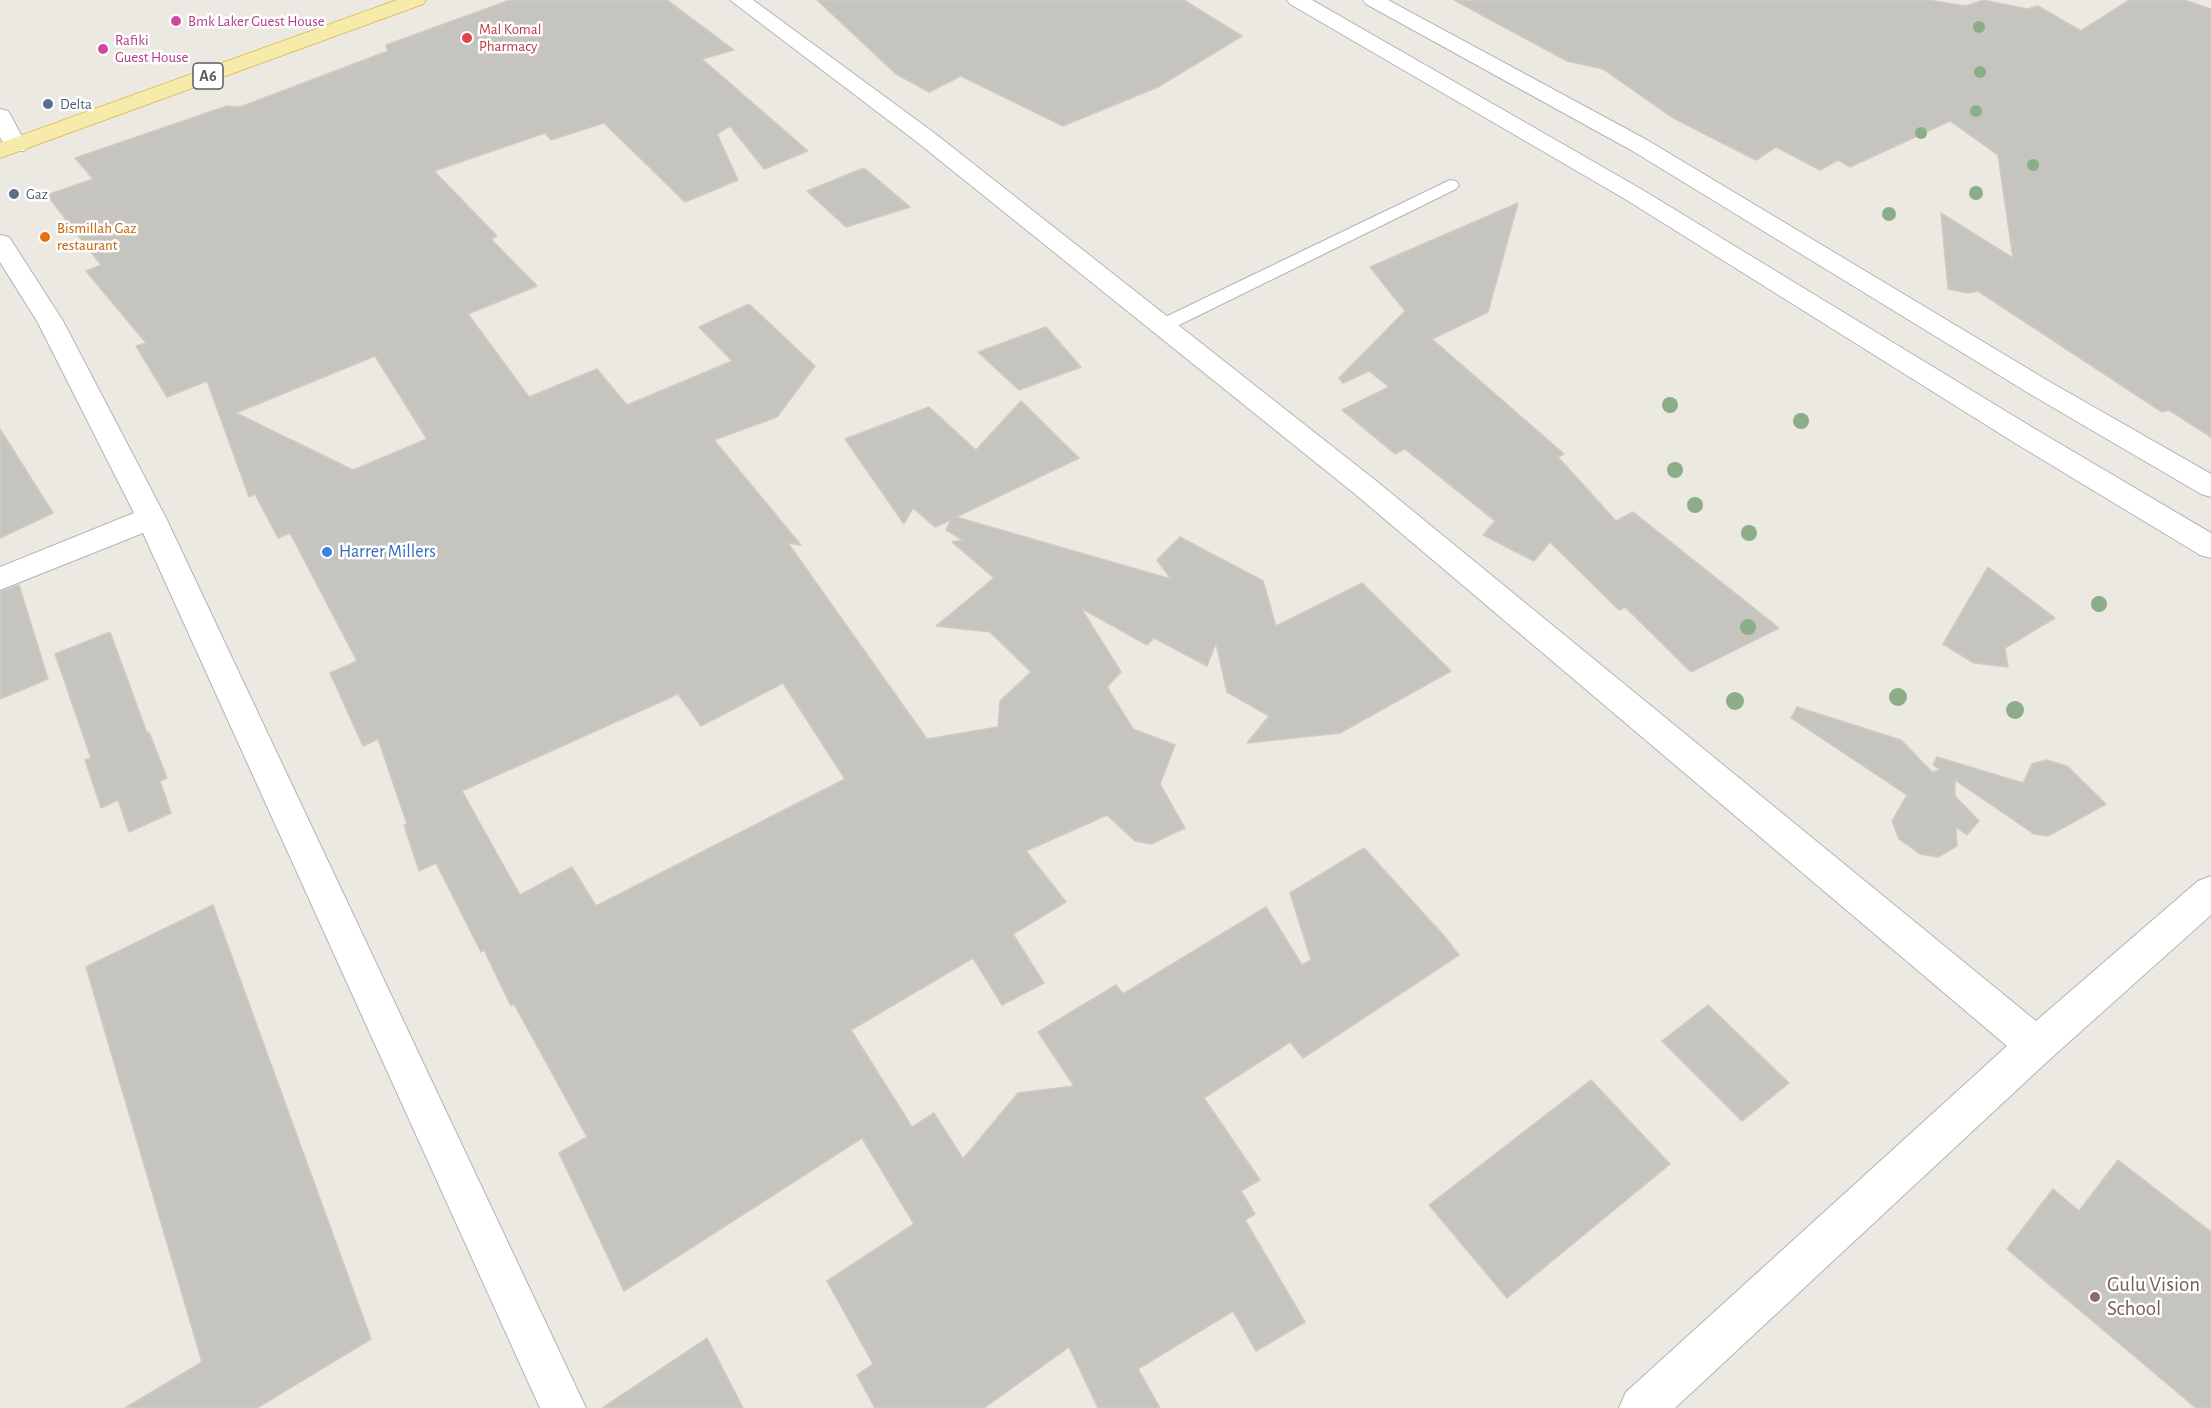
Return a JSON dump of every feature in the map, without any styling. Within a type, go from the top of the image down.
[{"type":"main road","name":"A6","points":[[8,148],[416,0]]},
{"type":"street","points":[[740,0],[925,137],[1365,487],[2036,1046]]},
{"type":"street","points":[[1297,0],[1633,194],[2025,436],[2211,547]]},
{"type":"street","points":[[1374,0],[1639,145],[2030,382],[2211,487]]},
{"type":"street","points":[[0,116],[8,148]]},
{"type":"street","points":[[0,242],[50,321],[151,518],[552,1403]]},
{"type":"street","points":[[0,579],[151,518]]},
{"type":"street","points":[[1642,1408],[2036,1046],[2211,892]]},
{"type":"lane","points":[[1162,326],[1450,185]]},
{"type":"building","points":[[510,0],[667,0],[734,50],[702,59],[808,151],[764,169],[730,126],[717,134],[738,180],[685,202],[604,123],[551,140],[545,133],[434,171],[497,236],[491,239],[537,286],[468,314],[529,397],[597,369],[627,405],[732,361],[699,327],[749,304],[815,366],[777,417],[714,440],[801,545],[788,543],[927,739],[998,727],[1000,701],[1031,672],[990,632],[936,626],[994,578],[952,542],[963,540],[946,530],[951,520],[935,527],[913,508],[904,524],[845,439],[929,407],[976,450],[1021,401],[1079,458],[956,517],[1171,579],[1157,560],[1180,537],[1263,581],[1276,626],[1362,583],[1451,671],[1340,733],[1247,743],[1269,716],[1227,692],[1216,643],[1207,666],[1154,638],[1147,645],[1081,608],[1121,672],[1107,687],[1133,729],[1175,745],[1160,784],[1185,828],[1151,844],[1135,841],[1107,815],[1026,851],[1066,902],[1013,934],[1044,983],[1002,1005],[973,958],[851,1030],[912,1127],[934,1113],[963,1159],[1018,1093],[1074,1086],[1038,1032],[1116,985],[1123,994],[1266,907],[1302,965],[1311,960],[1290,893],[1364,848],[1459,955],[1303,1058],[1290,1042],[1204,1098],[1260,1180],[1241,1191],[1255,1214],[1245,1220],[1305,1322],[1256,1351],[1233,1311],[1138,1369],[1160,1408],[1098,1408],[1069,1347],[984,1408],[875,1408],[857,1375],[873,1364],[827,1281],[914,1224],[862,1138],[624,1291],[559,1153],[587,1137],[514,1004],[511,1006],[484,950],[481,952],[436,863],[419,871],[404,825],[407,824],[378,739],[363,746],[330,673],[357,661],[290,533],[278,538],[255,494],[249,497],[207,381],[167,397],[136,346],[146,343],[86,271],[101,265],[47,195],[93,179],[75,158],[227,106],[240,107],[388,51],[386,45]],"holes":[[[375,356],[427,439],[353,470],[236,413]],[[783,683],[845,779],[596,906],[572,867],[520,895],[462,791],[678,694],[701,726]]]},
{"type":"building","points":[[817,0],[1184,0],[1242,36],[1158,87],[1063,126],[961,76],[929,92],[896,74]]},
{"type":"building","points":[[1454,0],[1928,0],[1966,6],[1983,0],[2027,9],[2038,6],[2081,31],[2129,0],[2185,0],[2211,9],[2211,437],[2169,410],[2162,412],[1978,291],[1968,293],[1948,289],[1941,213],[2013,258],[1998,155],[1950,121],[1850,167],[1838,160],[1820,170],[1776,147],[1756,160],[1673,118],[1603,69],[1567,61]]},
{"type":"building","points":[[864,168],[910,207],[846,227],[807,191]]},
{"type":"building","points":[[1518,203],[1488,312],[1432,339],[1564,454],[1558,457],[1616,521],[1633,512],[1779,628],[1691,672],[1625,607],[1619,610],[1550,542],[1534,561],[1483,535],[1495,521],[1405,449],[1395,454],[1342,410],[1389,387],[1369,371],[1343,383],[1339,378],[1405,311],[1370,267]]},
{"type":"building","points":[[1046,327],[1081,367],[1019,390],[978,352]]},
{"type":"building","points":[[0,429],[53,513],[0,538]]},
{"type":"building","points":[[1988,567],[2055,618],[2005,648],[2008,667],[1974,663],[1943,644]]},
{"type":"building","points":[[19,585],[48,679],[0,699],[0,592]]},
{"type":"building","points":[[110,632],[147,733],[149,732],[167,778],[160,781],[171,813],[129,832],[118,800],[101,808],[85,760],[91,758],[55,654]]},
{"type":"building","points":[[1797,707],[1901,740],[1932,772],[1941,770],[1933,765],[1937,757],[2023,783],[2032,764],[2046,760],[2067,766],[2106,804],[2048,836],[2034,834],[1955,780],[1955,796],[1979,821],[1967,835],[1956,827],[1957,846],[1938,857],[1920,854],[1899,839],[1892,821],[1907,795],[1791,718]]},
{"type":"building","points":[[213,905],[371,1339],[257,1408],[125,1408],[202,1362],[86,967]]},
{"type":"building","points":[[1708,1005],[1789,1083],[1742,1121],[1662,1041]]},
{"type":"building","points":[[1591,1080],[1670,1164],[1507,1298],[1429,1205]]},
{"type":"building","points":[[2118,1160],[2211,1232],[2211,1408],[2196,1408],[2007,1249],[2053,1189],[2079,1211]]},
{"type":"building","points":[[707,1338],[743,1408],[602,1408]]},
{"type":"place","name":"Bmk Laker Guest House","points":[[176,21]]},
{"type":"place","name":"Mal Komal Pharmacy","points":[[467,38]]},
{"type":"place","name":"Rafiki Guest House","points":[[103,49]]},
{"type":"place","name":"Delta","points":[[48,104]]},
{"type":"place","name":"Gaz","points":[[14,194]]},
{"type":"place","name":"Bismillah Gaz restaurant","points":[[45,237]]},
{"type":"place","name":"Harrer Millers","points":[[327,552]]},
{"type":"place","name":"Gulu Vision School","points":[[2095,1297]]}]
